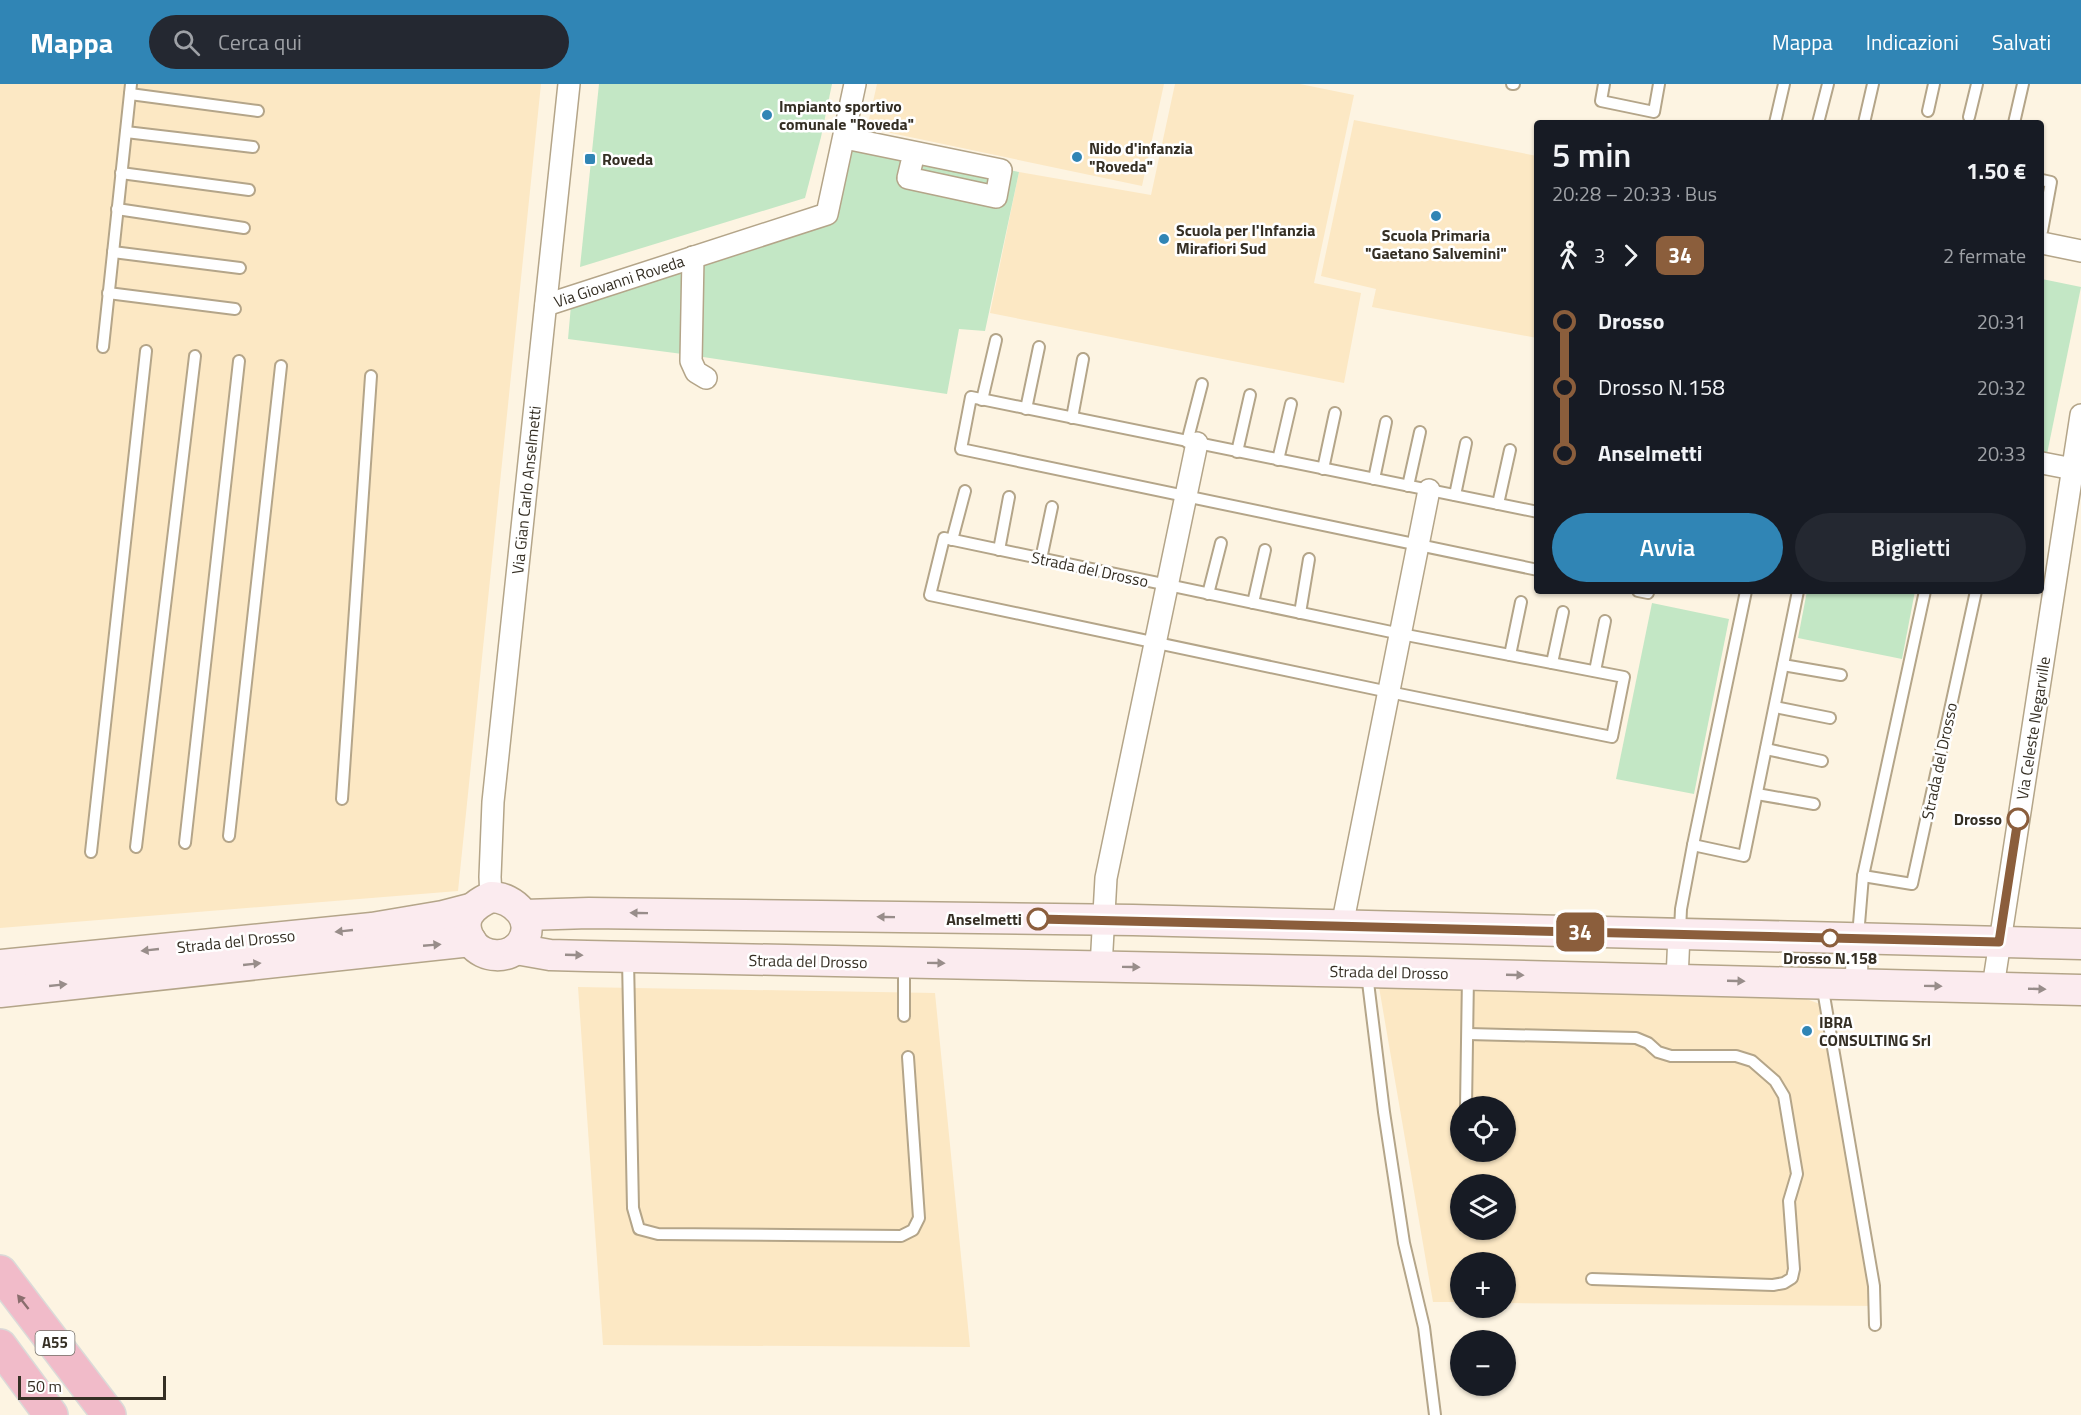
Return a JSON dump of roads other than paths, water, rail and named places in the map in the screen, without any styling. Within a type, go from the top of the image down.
[{"type":"highway","name":"A55","points":[[0,1272],[109,1415]]},
{"type":"highway","name":"A55","points":[[0,1346],[51,1415]]},
{"type":"street","name":"Via Gian Carlo Anselmetti","points":[[481,903],[490,877],[493,802],[569,84]]},
{"type":"street","name":"Via Giovanni Roveda","points":[[546,304],[827,214],[855,84]]},
{"type":"street","points":[[845,138],[914,153]]},
{"type":"street","points":[[2044,243],[2081,251]]},
{"type":"street","name":"Via Giovanni Roveda","points":[[693,257],[691,361],[696,372],[706,378]]},
{"type":"street","name":"Via Celeste Negarville","points":[[1993,987],[2077,457],[2081,415]]},
{"type":"street","name":"Strada del Drosso","points":[[1101,967],[1107,878],[1185,496],[1192,443]]},
{"type":"street","points":[[2044,463],[2077,457]]},
{"type":"street","points":[[1342,926],[1430,490]]},
{"type":"street","points":[[503,898],[516,905],[525,915],[524,936],[521,944],[516,949],[502,955],[491,955],[478,950],[471,941],[466,928],[467,919],[481,903],[503,898]]},
{"type":"street","name":"Strada del Drosso","points":[[0,965],[372,928],[443,916],[481,903]]},
{"type":"street","points":[[525,915],[589,913],[1103,920],[2081,944]]},
{"type":"street","points":[[1677,980],[1679,934]]},
{"type":"street","points":[[1856,984],[1858,939]]},
{"type":"street","name":"Strada del Drosso","points":[[0,992],[471,941]]},
{"type":"street","name":"Strada del Drosso","points":[[516,949],[550,955],[1468,974],[2081,990]]},
{"type":"lane","points":[[1604,84],[1601,101],[1654,112],[1659,84]]},
{"type":"lane","points":[[1776,120],[1784,84]]},
{"type":"lane","points":[[1819,120],[1828,84]]},
{"type":"lane","points":[[1865,120],[1873,84]]},
{"type":"lane","points":[[1928,111],[1934,84]]},
{"type":"lane","points":[[1970,117],[1977,84]]},
{"type":"lane","points":[[2015,120],[2023,84]]},
{"type":"lane","points":[[103,347],[131,89],[258,111]]},
{"type":"lane","points":[[126,132],[253,147]]},
{"type":"lane","points":[[121,173],[249,190]]},
{"type":"lane","points":[[2044,180],[2051,182],[2044,220]]},
{"type":"lane","points":[[117,209],[244,228]]},
{"type":"lane","points":[[113,252],[240,268]]},
{"type":"lane","points":[[108,292],[235,309]]},
{"type":"lane","points":[[982,400],[996,340]]},
{"type":"lane","points":[[1026,409],[1039,347]]},
{"type":"lane","points":[[91,852],[146,351]]},
{"type":"lane","points":[[136,847],[195,356]]},
{"type":"lane","points":[[1072,418],[1083,359]]},
{"type":"lane","points":[[185,843],[239,361]]},
{"type":"lane","points":[[229,836],[281,366]]},
{"type":"lane","points":[[342,799],[370,376]]},
{"type":"lane","points":[[1192,443],[1202,384]]},
{"type":"lane","points":[[1238,452],[1250,395]]},
{"type":"lane","points":[[1534,511],[971,397],[961,449],[1534,569]]},
{"type":"lane","points":[[1278,460],[1291,404]]},
{"type":"lane","points":[[1323,469],[1335,413]]},
{"type":"lane","points":[[1374,479],[1386,422]]},
{"type":"lane","points":[[1408,486],[1420,432]]},
{"type":"lane","points":[[1455,495],[1466,443]]},
{"type":"lane","points":[[1498,504],[1510,450]]},
{"type":"lane","points":[[952,540],[965,491]]},
{"type":"lane","points":[[999,550],[1009,497]]},
{"type":"lane","points":[[1041,559],[1052,507]]},
{"type":"lane","name":"Strada del Drosso","points":[[944,538],[952,540],[1401,634],[1624,677],[1612,737],[930,595],[944,538]]},
{"type":"lane","points":[[1208,594],[1221,543]]},
{"type":"lane","points":[[1253,603],[1265,550]]},
{"type":"lane","points":[[1300,613],[1309,559]]},
{"type":"lane","points":[[1679,934],[1681,909],[1693,845],[1745,594]]},
{"type":"lane","points":[[1693,845],[1744,856],[1797,594]]},
{"type":"lane","points":[[1858,939],[1863,876],[1924,594]]},
{"type":"lane","name":"Strada del Drosso","points":[[1863,876],[1912,884],[1975,594]]},
{"type":"lane","points":[[1510,655],[1521,602]]},
{"type":"lane","points":[[1552,663],[1563,612]]},
{"type":"lane","points":[[1595,671],[1605,621]]},
{"type":"lane","points":[[1783,665],[1841,675]]},
{"type":"lane","points":[[1775,707],[1830,718]]},
{"type":"lane","points":[[1766,749],[1822,761]]},
{"type":"lane","points":[[1757,794],[1814,804]]},
{"type":"lane","points":[[628,957],[633,1208],[639,1229],[658,1234],[901,1236],[913,1230],[919,1218],[908,1058]]},
{"type":"lane","points":[[904,963],[904,1016]]},
{"type":"lane","points":[[1366,972],[1404,1243],[1424,1327],[1435,1415]]},
{"type":"lane","points":[[1466,1096],[1468,974]]},
{"type":"lane","points":[[1821,984],[1874,1286],[1875,1325]]},
{"type":"lane","points":[[1468,1034],[1636,1038],[1648,1043],[1658,1052],[1671,1056],[1736,1056],[1752,1061],[1775,1081],[1784,1096],[1797,1174],[1789,1201],[1794,1269],[1792,1278],[1784,1283],[1773,1285],[1592,1279]]},
{"type":"place","name":"Impianto sportivo comunale \"Roveda\"","points":[[767,115]]},
{"type":"place","name":"Nido d'infanzia \"Roveda\"","points":[[1077,157]]},
{"type":"place","name":"Roveda","points":[[590,159]]},
{"type":"place","name":"Scuola Primaria \"Gaetano Salvemini\"","points":[[1436,216]]},
{"type":"place","name":"Scuola per l'Infanzia Mirafiori Sud","points":[[1164,239]]},
{"type":"place","name":"Drosso","points":[[2018,819]]},
{"type":"place","name":"Anselmetti","points":[[1038,919]]},
{"type":"place","name":"Drosso N.158","points":[[1830,938]]},
{"type":"place","name":"IBRA CONSULTING Srl","points":[[1807,1031]]}]
